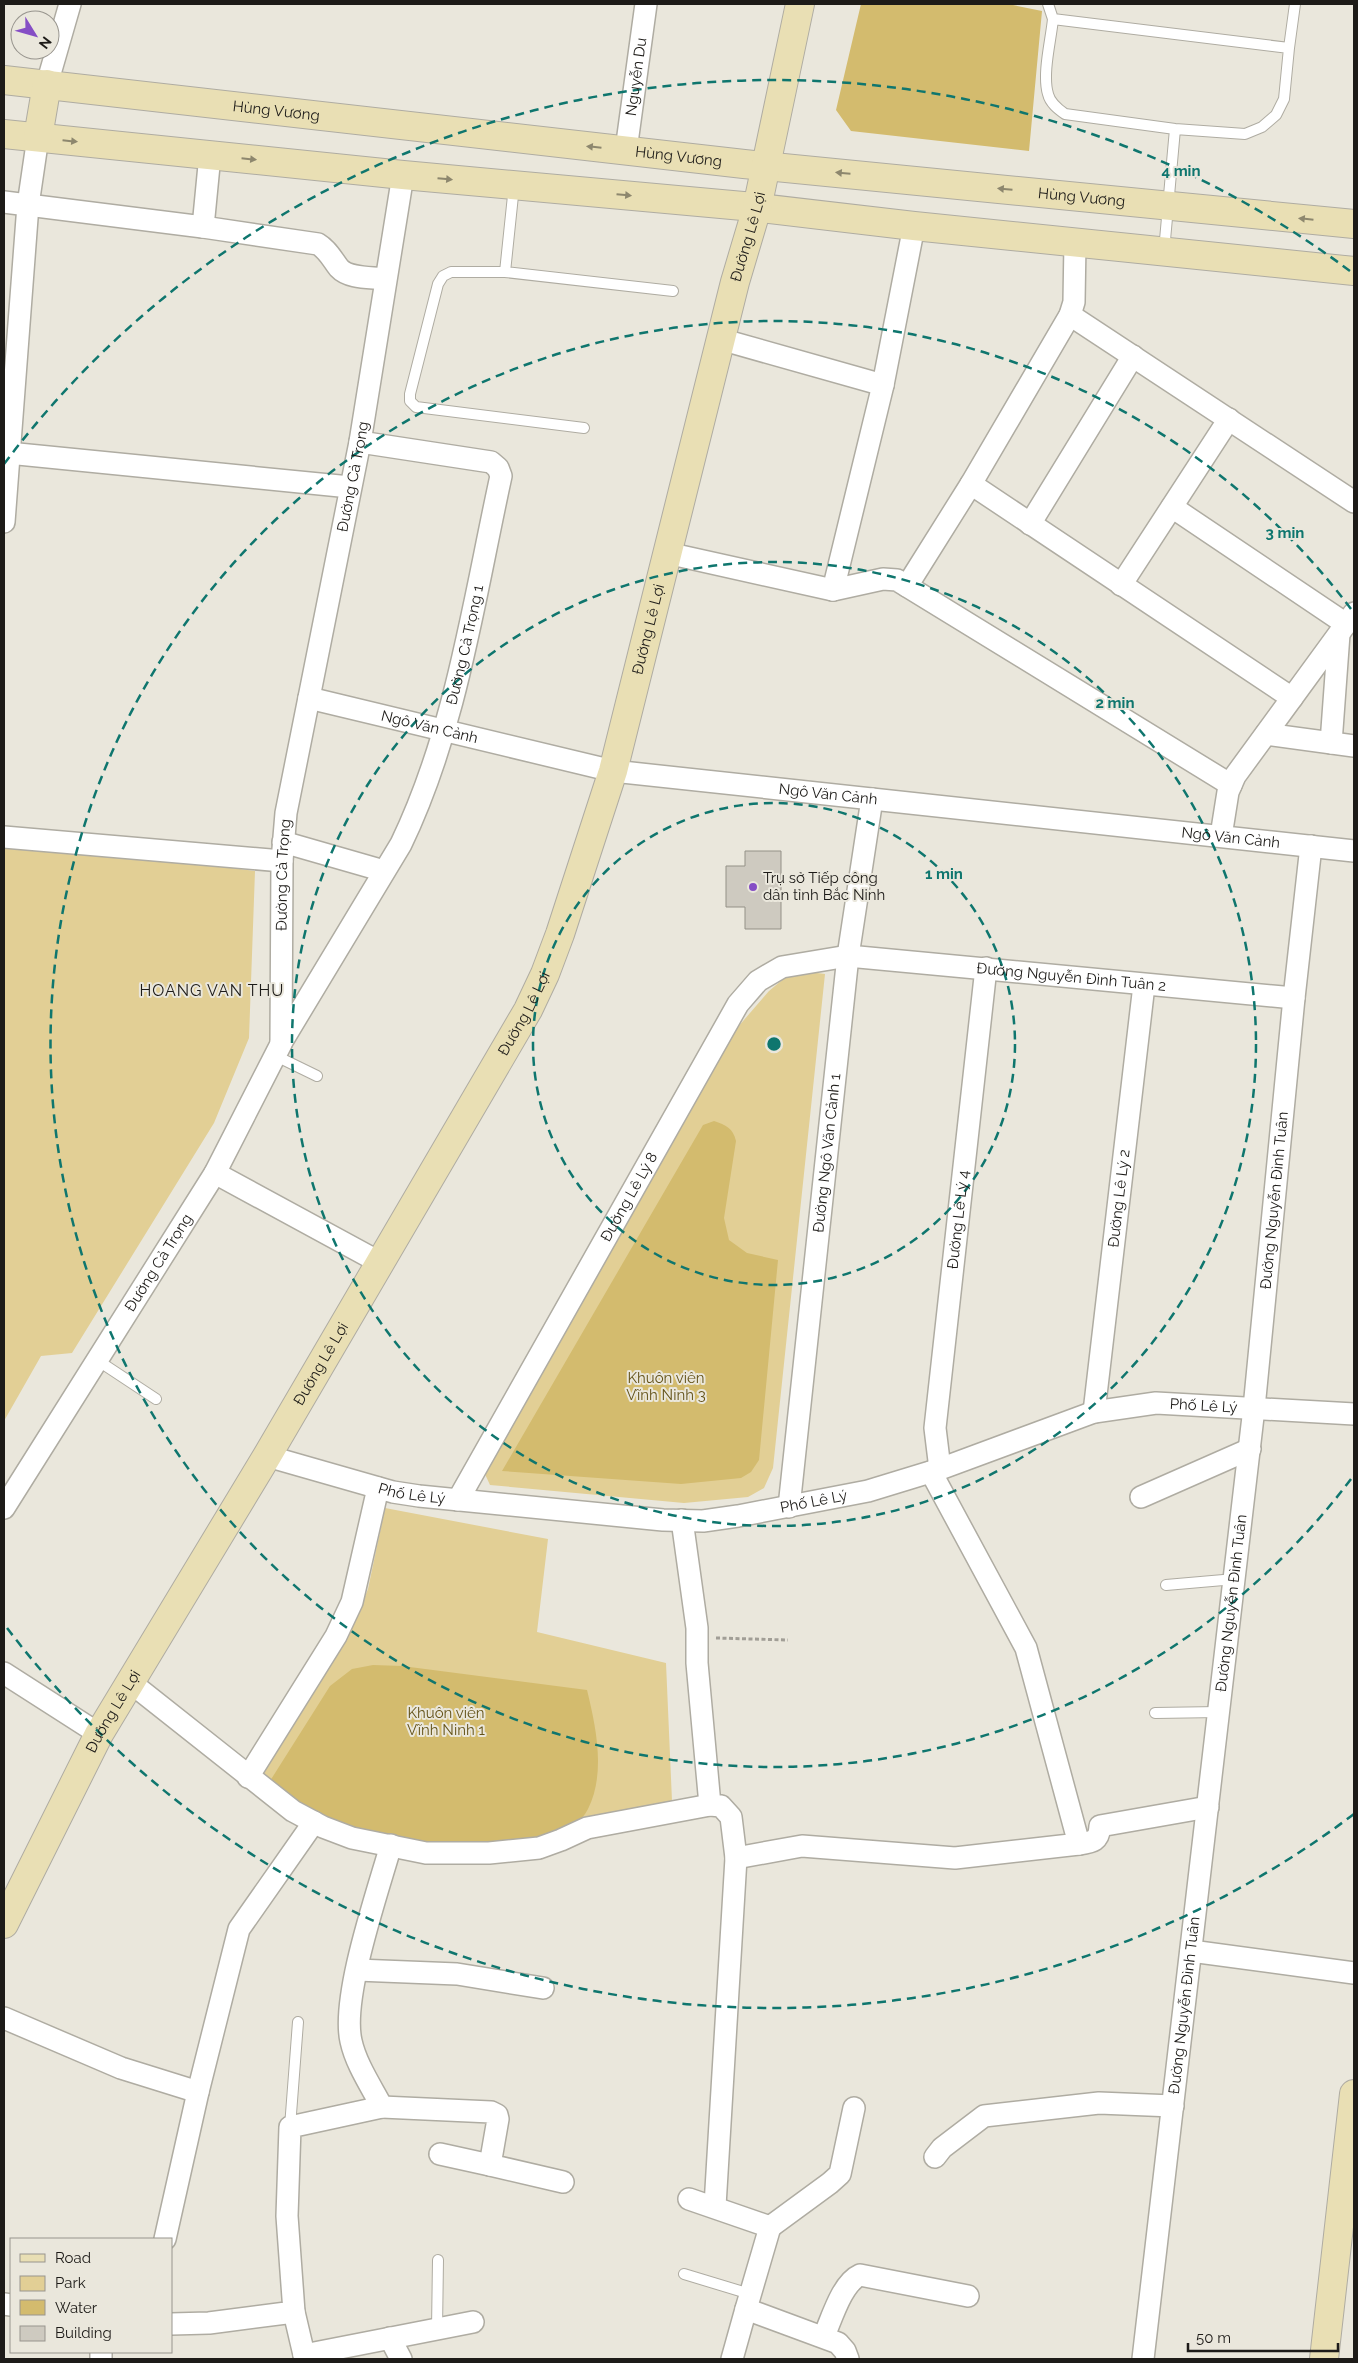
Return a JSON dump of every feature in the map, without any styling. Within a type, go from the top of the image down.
[{"type":"main road","name":"Đường Lê Lợi","points":[[4,1924],[100,1734],[267,1456],[528,1010],[545,974],[613,771],[720,340],[757,208],[800,4]]},
{"type":"main road","name":"Hùng Vương","points":[[4,80],[766,166],[1354,224]]},
{"type":"main road","points":[[38,138],[47,84]]},
{"type":"main road","points":[[4,134],[403,175],[757,208],[1074,243],[1354,271]]},
{"type":"main road","points":[[1324,2359],[1349,2182],[1354,2094]]},
{"type":"street","points":[[47,84],[70,4]]},
{"type":"street","name":"Nguyễn Du","points":[[626,150],[646,4]]},
{"type":"street","points":[[4,522],[28,205],[38,138]]},
{"type":"street","points":[[203,227],[210,155]]},
{"type":"street","name":"Đường Cả Trọng","points":[[4,1508],[215,1173],[278,1050],[282,852],[286,812],[360,442],[403,175]]},
{"type":"street","points":[[4,202],[203,227],[318,244],[326,248],[341,270],[348,275],[386,279]]},
{"type":"street","points":[[833,590],[883,385],[914,226]]},
{"type":"street","points":[[907,586],[971,484],[1070,315],[1074,302],[1074,243]]},
{"type":"street","points":[[1070,315],[1354,502]]},
{"type":"street","points":[[720,340],[883,385]]},
{"type":"street","points":[[1030,524],[1133,356]]},
{"type":"street","points":[[1121,585],[1229,419]]},
{"type":"street","name":"Đường Cả Trọng 1","points":[[278,1050],[415,815],[445,730],[501,476],[498,468],[491,462],[360,442]]},
{"type":"street","points":[[8,453],[350,487]]},
{"type":"street","points":[[971,484],[1292,698]]},
{"type":"street","points":[[1172,507],[1347,623]]},
{"type":"street","points":[[668,553],[833,590],[883,579],[897,580],[1231,785]]},
{"type":"street","points":[[1221,836],[1231,785],[1347,623]]},
{"type":"street","points":[[1331,743],[1347,623]]},
{"type":"street","name":"Ngô Văn Cảnh","points":[[309,698],[613,771],[1354,851]]},
{"type":"street","points":[[1266,734],[1354,746]]},
{"type":"street","name":"Đường Ngô Văn Cảnh 1","points":[[789,1507],[848,956],[872,799]]},
{"type":"street","points":[[4,836],[282,852],[384,871]]},
{"type":"street","name":"Đường Nguyễn Đình Tuân","points":[[1143,2359],[1250,1449],[1294,998],[1311,846]]},
{"type":"street","name":"Đường Nguyễn Đình Tuân 2","points":[[848,956],[1294,998]]},
{"type":"street","name":"Đường Lê Lý 8","points":[[458,1500],[738,1004],[758,981],[782,967],[848,956]]},
{"type":"street","name":"Đường Lê Lý 4","points":[[936,1470],[935,1428],[986,968]]},
{"type":"street","name":"Đường Lê Lý 2","points":[[1094,1412],[1144,985]]},
{"type":"street","points":[[215,1173],[379,1262]]},
{"type":"street","name":"Phố Lê Lý","points":[[267,1456],[378,1488],[419,1496],[704,1521],[789,1507],[868,1490],[936,1470],[1094,1412],[1156,1403],[1354,1414]]},
{"type":"street","points":[[1141,1497],[1250,1449]]},
{"type":"street","points":[[936,1470],[1026,1648],[1079,1844]]},
{"type":"street","points":[[248,1776],[336,1636],[348,1613],[378,1488]]},
{"type":"street","points":[[682,1520],[697,1637],[710,1805]]},
{"type":"street","points":[[4,1673],[100,1734]]},
{"type":"street","points":[[130,1682],[293,1811],[352,1838],[426,1853],[489,1853],[531,1849],[561,1840],[587,1828],[710,1805],[721,1806],[731,1817],[736,1858],[715,2206]]},
{"type":"street","points":[[736,1858],[802,1846],[822,1846],[907,1856],[955,1858],[1095,1842],[1098,1839],[1100,1826],[1208,1807]]},
{"type":"street","points":[[165,2238],[198,2092],[239,1929],[314,1822]]},
{"type":"street","points":[[382,2107],[351,2042],[349,2015],[357,1970],[391,1845]]},
{"type":"street","points":[[1191,1951],[1354,1973]]},
{"type":"street","points":[[357,1970],[457,1974],[543,1988]]},
{"type":"street","points":[[4,2018],[121,2068],[198,2092]]},
{"type":"street","points":[[935,2157],[942,2148],[984,2116],[1098,2103],[1173,2106]]},
{"type":"street","points":[[473,2322],[305,2357],[294,2312],[287,2216],[290,2127],[382,2107],[490,2112],[496,2115],[498,2119],[490,2165]]},
{"type":"street","points":[[732,2359],[770,2227],[840,2174],[854,2108]]},
{"type":"street","points":[[440,2154],[563,2182]]},
{"type":"street","points":[[689,2199],[715,2206],[770,2227]]},
{"type":"street","points":[[824,2336],[847,2285],[860,2275],[968,2296]]},
{"type":"street","points":[[748,2301],[838,2343],[845,2351],[848,2359]]},
{"type":"street","points":[[172,2324],[209,2323],[294,2312]]},
{"type":"street","points":[[390,2338],[401,2359]]},
{"type":"lane","points":[[1048,4],[1054,19],[1047,74],[1048,94],[1054,106],[1065,114],[1174,129],[1245,134],[1262,127],[1276,115],[1284,99],[1295,4]]},
{"type":"lane","points":[[1054,19],[1289,48]]},
{"type":"lane","points":[[1164,252],[1170,205],[1174,129]]},
{"type":"lane","points":[[505,272],[515,186]]},
{"type":"lane","points":[[584,428],[424,409],[416,407],[410,401],[410,394],[438,284],[443,276],[451,272],[505,272],[673,291]]},
{"type":"lane","points":[[278,1050],[317,1076]]},
{"type":"lane","points":[[97,1360],[156,1399]]},
{"type":"lane","points":[[1166,1585],[1235,1578]]},
{"type":"lane","points":[[1155,1713],[1219,1712]]},
{"type":"lane","points":[[290,2127],[298,2022]]},
{"type":"lane","points":[[437,2329],[438,2260]]},
{"type":"lane","points":[[684,2274],[748,2301]]},
{"type":"path","points":[[697,1637],[788,1640]]},
{"type":"green space","points":[[4,838],[255,871],[249,1038],[214,1123],[72,1353],[41,1356],[4,1421]]},
{"type":"green space","name":"Khuôn viên Vĩnh Ninh 3","points":[[794,970],[825,974],[773,1468],[764,1488],[748,1497],[684,1503],[490,1485],[484,1472],[737,1028],[769,991]]},
{"type":"green space","name":"Khuôn viên Vĩnh Ninh 1","points":[[385,1508],[548,1539],[537,1632],[666,1663],[672,1801],[603,1814],[553,1840],[350,1833],[260,1779],[348,1638],[368,1589]]},
{"type":"water","points":[[861,4],[1008,4],[1042,11],[1029,151],[851,131],[836,110]]},
{"type":"water","points":[[714,1121],[728,1128],[733,1133],[736,1141],[724,1218],[729,1240],[747,1253],[778,1260],[759,1460],[751,1472],[741,1478],[681,1484],[502,1471],[703,1125]]},
{"type":"water","points":[[373,1665],[402,1666],[587,1690],[598,1750],[597,1780],[588,1809],[577,1823],[562,1833],[543,1840],[522,1844],[478,1847],[415,1844],[363,1832],[338,1823],[311,1809],[270,1781],[330,1686],[352,1669]]},
{"type":"building","name":"Trụ sở Tiếp công dân tỉnh Bắc Ninh","points":[[745,851],[781,851],[781,929],[745,929],[745,907],[726,907],[726,866],[745,866]]},
{"type":"place","name":"Trụ sở Tiếp công dân tỉnh Bắc Ninh","points":[[753,887]]},
{"type":"district","name":"HOANG VAN THU","points":[[212,990]]}]
